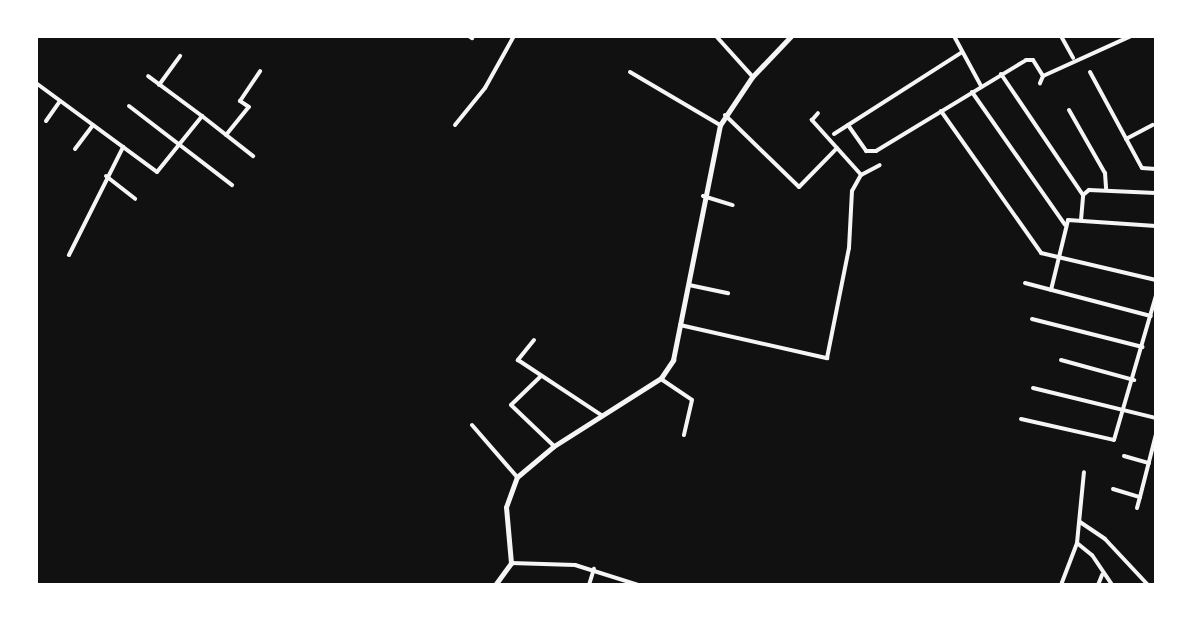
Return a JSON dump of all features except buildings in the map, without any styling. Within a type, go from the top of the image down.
[{"type":"street","points":[[455,125],[485,88],[514,36]]},
{"type":"street","points":[[716,36],[752,77]]},
{"type":"street","points":[[495,585],[511,563],[506,507],[517,477],[554,446],[661,378],[673,360],[703,196],[720,125],[752,77],[791,36]]},
{"type":"street","points":[[954,36],[981,86]]},
{"type":"street","points":[[1061,36],[1074,59]]},
{"type":"street","points":[[1040,83],[1043,76],[1074,59],[1131,36]]},
{"type":"street","points":[[834,134],[962,52]]},
{"type":"street","points":[[159,85],[180,56]]},
{"type":"street","points":[[848,125],[870,152],[1030,59],[1043,76]]},
{"type":"street","points":[[226,135],[249,107],[240,101],[260,71]]},
{"type":"street","points":[[630,72],[720,125]]},
{"type":"street","points":[[1090,72],[1142,168],[1156,169]]},
{"type":"street","points":[[1001,74],[1083,195],[1081,220]]},
{"type":"street","points":[[148,76],[253,156]]},
{"type":"street","points":[[36,83],[157,172],[202,116]]},
{"type":"street","points":[[972,92],[1065,225],[1051,290]]},
{"type":"street","points":[[46,121],[60,101]]},
{"type":"street","points":[[129,106],[177,146],[232,185]]},
{"type":"street","points":[[1069,110],[1105,173],[1106,189]]},
{"type":"street","points":[[941,111],[1035,248],[1058,257],[1156,280]]},
{"type":"street","points":[[818,113],[812,120],[861,175]]},
{"type":"street","points":[[725,115],[799,187],[837,148]]},
{"type":"street","points":[[75,149],[93,125]]},
{"type":"street","points":[[1126,139],[1152,125]]},
{"type":"street","points":[[69,255],[123,147]]},
{"type":"street","points":[[680,325],[827,358],[849,248],[851,199],[861,175],[880,165]]},
{"type":"street","points":[[106,176],[135,199]]},
{"type":"street","points":[[1083,195],[1106,189],[1156,193]]},
{"type":"street","points":[[703,196],[733,205]]},
{"type":"street","points":[[1065,225],[1081,220],[1156,226]]},
{"type":"street","points":[[1025,283],[1151,316]]},
{"type":"street","points":[[687,284],[728,293]]},
{"type":"street","points":[[1021,419],[1106,441],[1119,435],[1156,295]]},
{"type":"street","points":[[1032,319],[1143,347]]},
{"type":"street","points":[[534,340],[518,358],[540,377],[601,415]]},
{"type":"street","points":[[1061,360],[1134,380]]},
{"type":"street","points":[[540,377],[511,405],[554,446]]},
{"type":"street","points":[[661,378],[692,400],[684,435]]},
{"type":"street","points":[[1033,388],[1156,418]]},
{"type":"street","points":[[472,425],[517,477]]},
{"type":"street","points":[[1137,508],[1156,434]]},
{"type":"street","points":[[1124,456],[1149,463]]},
{"type":"street","points":[[1061,585],[1077,543],[1084,472]]},
{"type":"street","points":[[1113,489],[1140,497]]},
{"type":"street","points":[[1080,522],[1105,539],[1148,585]]},
{"type":"street","points":[[1077,543],[1092,555],[1102,575],[1112,585]]},
{"type":"street","points":[[511,563],[594,569],[639,585]]},
{"type":"street","points":[[589,585],[594,569]]},
{"type":"street","points":[[1098,585],[1102,575]]}]
